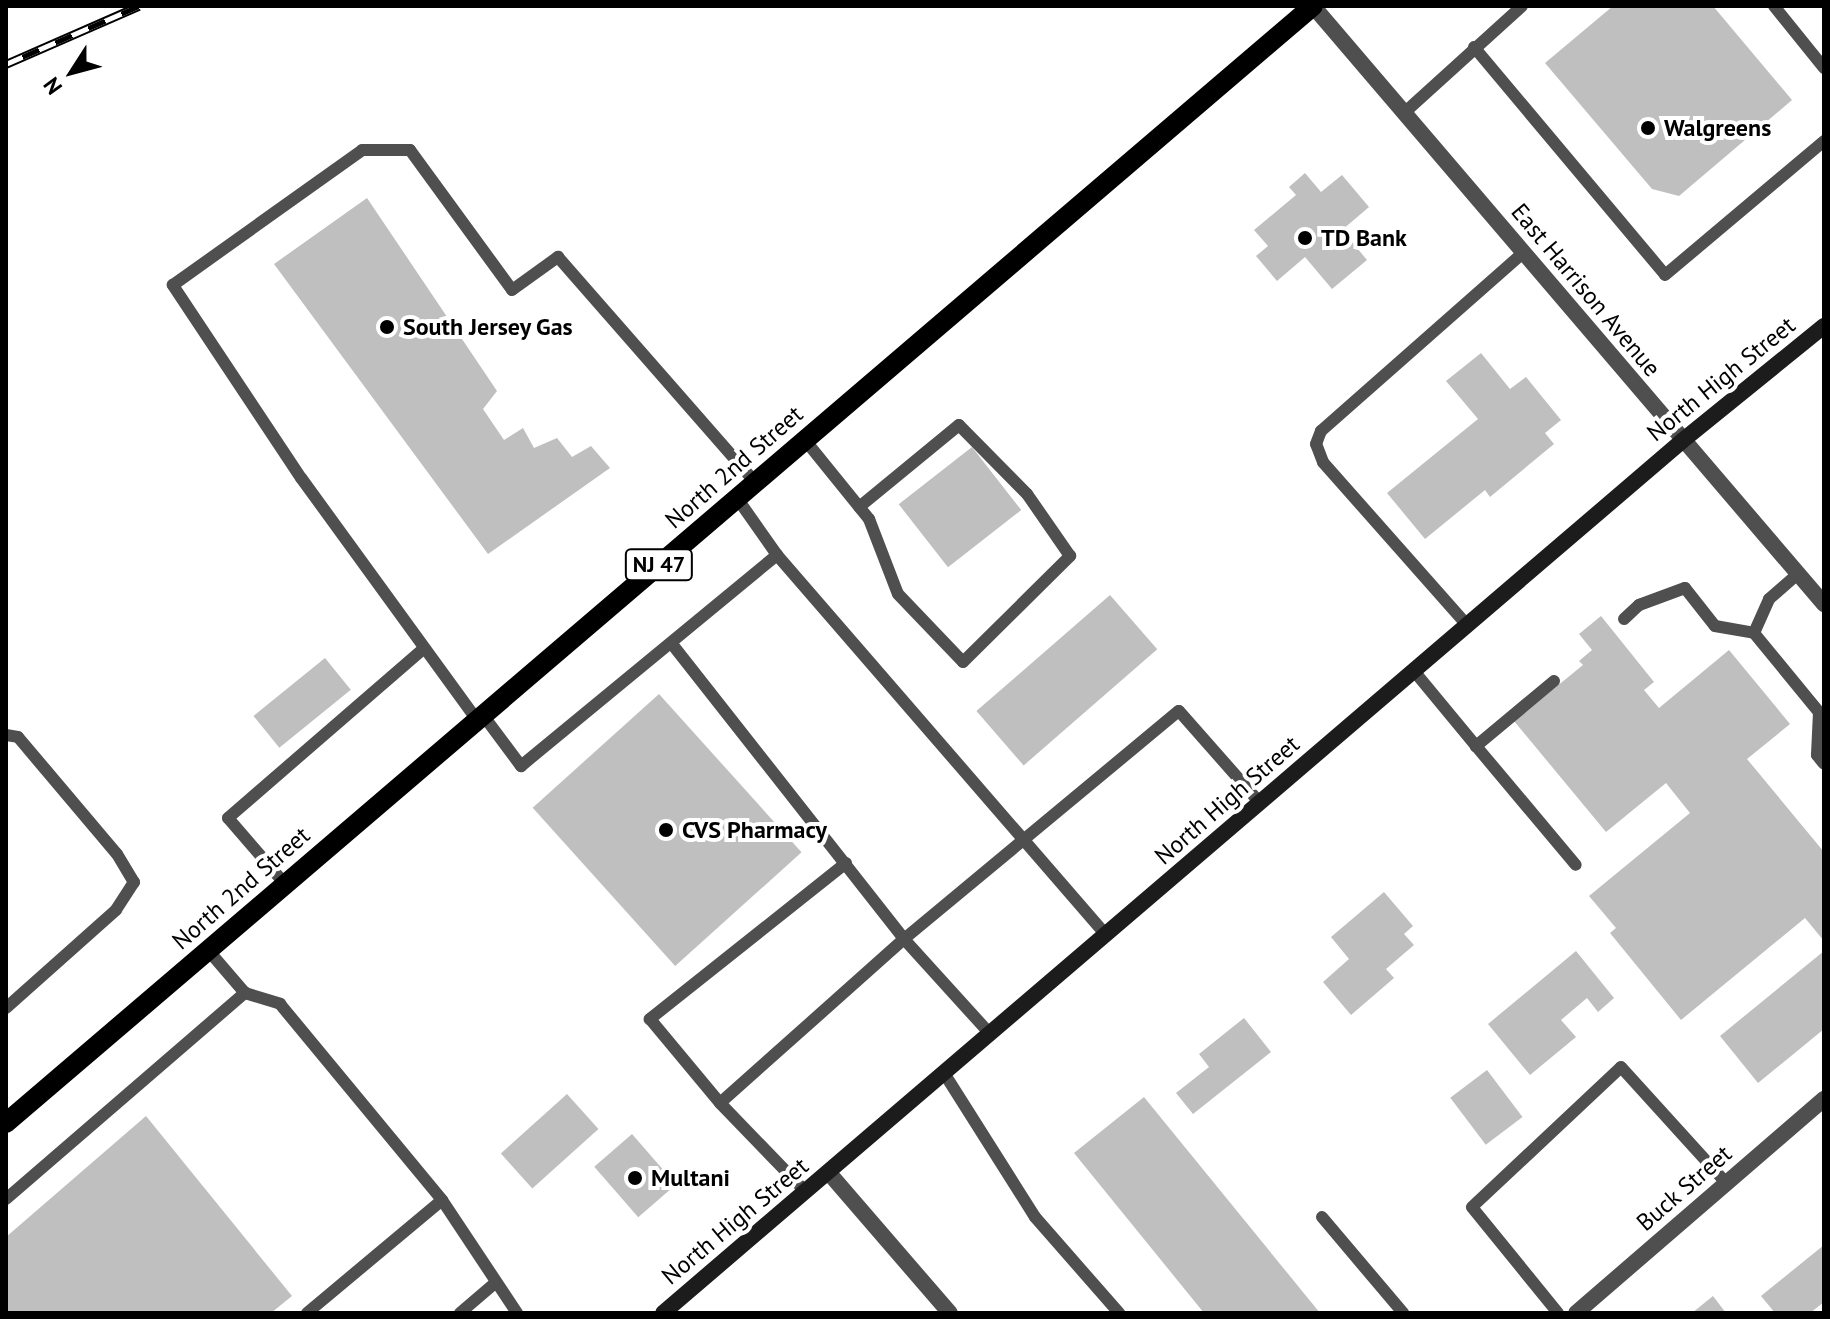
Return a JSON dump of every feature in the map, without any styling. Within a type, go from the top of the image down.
[{"type":"main road","name":"North 2nd Street","points":[[6,1123],[1313,6]]},
{"type":"street","name":"East Harrison Avenue","points":[[1313,6],[1824,604]]},
{"type":"street","name":"North High Street","points":[[663,1313],[1682,441],[1824,326]]},
{"type":"street","name":"Buck Street","points":[[1576,1313],[1824,1099]]},
{"type":"street","points":[[829,1173],[950,1313]]},
{"type":"lane","points":[[1404,113],[1522,6]]},
{"type":"lane","points":[[1774,6],[1824,68]]},
{"type":"lane","points":[[1474,47],[1665,275],[1824,141]]},
{"type":"lane","points":[[755,482],[558,257],[512,290],[410,150],[362,150],[173,285],[301,478],[424,648],[521,766],[777,555]]},
{"type":"lane","points":[[1467,625],[1323,462],[1316,444],[1321,431],[1524,252]]},
{"type":"lane","points":[[805,440],[859,507],[898,594],[963,662],[1070,556],[1027,494],[959,425],[859,507]]},
{"type":"lane","points":[[737,498],[777,555],[1106,935]]},
{"type":"lane","points":[[1754,633],[1769,599],[1798,574]]},
{"type":"lane","points":[[1624,619],[1639,605],[1685,588],[1715,626],[1754,633],[1821,711],[1817,755],[1824,764]]},
{"type":"lane","points":[[672,644],[904,939],[990,1034]]},
{"type":"lane","points":[[285,884],[228,818],[424,648]]},
{"type":"lane","points":[[1414,671],[1576,865]]},
{"type":"lane","points":[[1476,746],[1554,681]]},
{"type":"lane","points":[[720,1103],[904,939],[1179,711],[1260,803]]},
{"type":"lane","points":[[6,735],[18,737],[117,854],[134,882],[116,910],[6,1008]]},
{"type":"lane","points":[[806,1192],[720,1103],[650,1019],[846,863]]},
{"type":"lane","points":[[208,950],[245,993],[280,1004],[442,1200],[494,1284],[517,1313]]},
{"type":"lane","points":[[6,1199],[245,993]]},
{"type":"lane","points":[[1558,1313],[1472,1207],[1621,1067],[1726,1183]]},
{"type":"lane","points":[[944,1073],[1035,1217],[1119,1313]]},
{"type":"lane","points":[[307,1313],[442,1200]]},
{"type":"lane","points":[[1322,1217],[1403,1313]]},
{"type":"lane","points":[[460,1313],[494,1284]]},
{"type":"building","name":"Walgreens","points":[[1613,6],[1713,6],[1792,100],[1679,196],[1652,189],[1545,63]]},
{"type":"building","name":"TD Bank","points":[[1305,173],[1321,192],[1342,175],[1369,207],[1342,230],[1367,260],[1332,289],[1305,257],[1277,281],[1256,256],[1268,246],[1254,230],[1296,195],[1289,187]]},
{"type":"building","name":"South Jersey Gas","points":[[367,198],[497,391],[483,409],[504,440],[523,428],[534,448],[557,438],[572,457],[591,446],[610,468],[488,554],[274,264]]},
{"type":"building","points":[[1481,353],[1510,389],[1526,377],[1561,420],[1545,433],[1554,444],[1490,497],[1485,490],[1425,539],[1387,493],[1478,419],[1446,381]]},
{"type":"building","points":[[972,447],[1021,510],[948,567],[899,504]]},
{"type":"building","points":[[1110,595],[1157,649],[1024,765],[976,711]]},
{"type":"building","points":[[1601,616],[1654,682],[1644,690],[1659,708],[1729,650],[1790,724],[1747,759],[1824,852],[1824,941],[1805,918],[1681,1020],[1610,933],[1616,928],[1589,896],[1690,813],[1666,783],[1606,832],[1514,721],[1583,665],[1579,661],[1592,650],[1579,634]]},
{"type":"building","points":[[325,658],[351,690],[279,748],[254,716]]},
{"type":"building","name":"CVS Pharmacy","points":[[659,694],[802,852],[675,966],[533,808]]},
{"type":"building","points":[[1384,892],[1413,926],[1404,934],[1414,945],[1386,969],[1394,978],[1351,1015],[1323,982],[1349,959],[1331,937]]},
{"type":"building","points":[[1576,951],[1614,998],[1598,1012],[1587,998],[1561,1020],[1576,1037],[1530,1075],[1488,1024]]},
{"type":"building","points":[[1824,951],[1824,1029],[1758,1083],[1720,1036]]},
{"type":"building","points":[[1244,1018],[1271,1052],[1193,1114],[1176,1093],[1209,1067],[1199,1054]]},
{"type":"building","points":[[1487,1070],[1523,1117],[1486,1145],[1450,1098]]},
{"type":"building","points":[[567,1094],[598,1129],[532,1188],[501,1154]]},
{"type":"building","points":[[1144,1097],[1320,1313],[1204,1313],[1074,1153]]},
{"type":"building","points":[[146,1116],[292,1296],[271,1313],[6,1313],[6,1237]]},
{"type":"building","points":[[632,1134],[676,1185],[638,1217],[594,1167]]},
{"type":"building","points":[[1824,1245],[1824,1302],[1810,1313],[1775,1313],[1761,1296]]},
{"type":"building","points":[[1713,1296],[1726,1313],[1692,1313]]},
{"type":"railway","points":[[6,64],[139,6]]},
{"type":"place","name":"Walgreens","points":[[1648,128]]},
{"type":"place","name":"TD Bank","points":[[1305,238]]},
{"type":"place","name":"South Jersey Gas","points":[[387,327]]},
{"type":"place","name":"CVS Pharmacy","points":[[666,830]]},
{"type":"place","name":"Multani","points":[[635,1178]]}]
